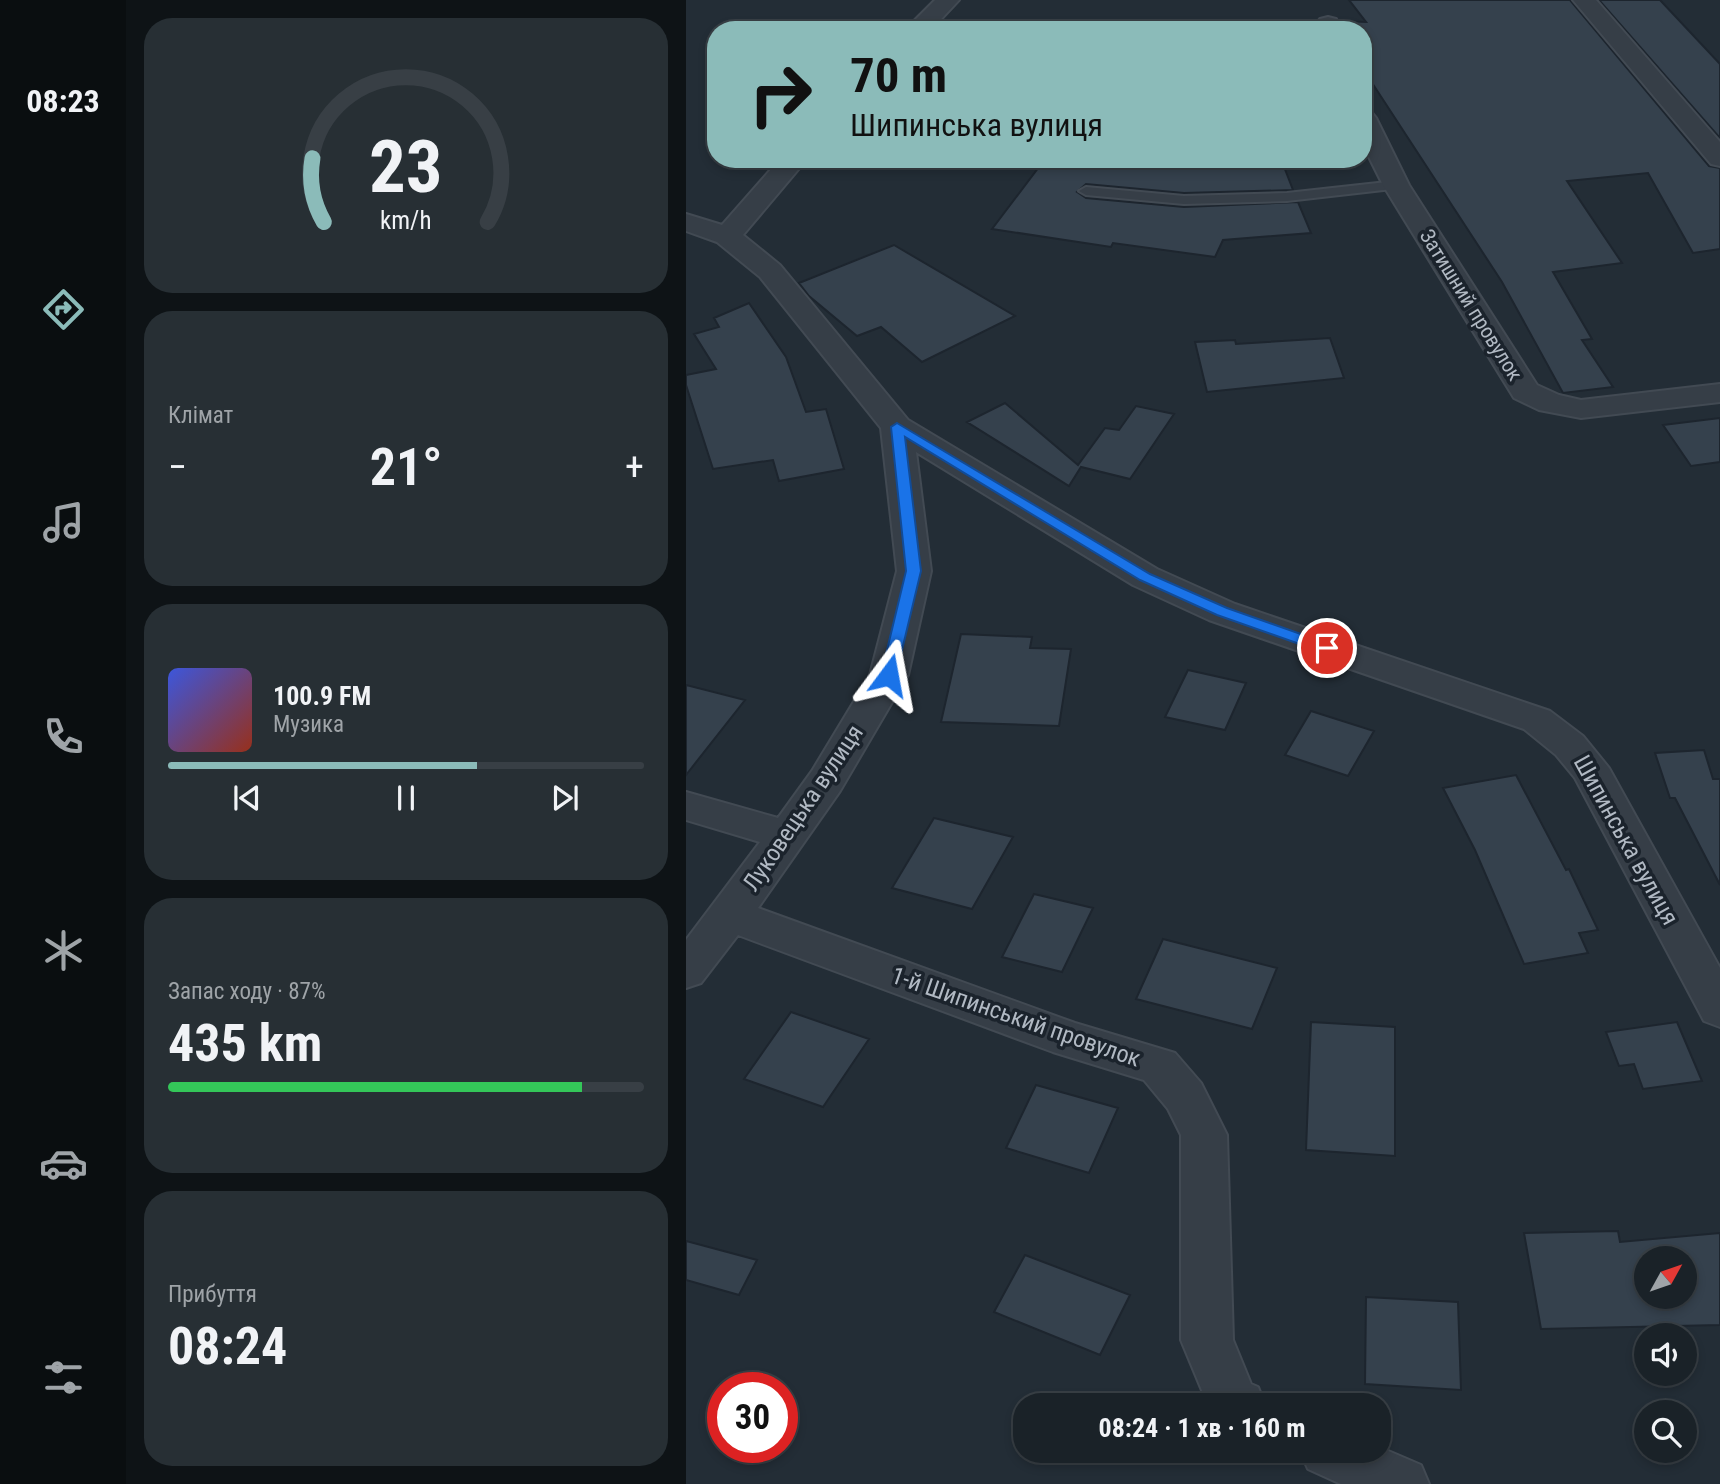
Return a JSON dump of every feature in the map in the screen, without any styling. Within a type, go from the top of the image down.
[{"type":"street","points":[[926,21],[948,0]]},
{"type":"street","points":[[1584,0],[1720,158]]},
{"type":"street","name":"Затишний провулок","points":[[1372,136],[1396,185],[1525,391],[1550,403],[1581,409],[1720,393]]},
{"type":"street","points":[[727,236],[786,168]]},
{"type":"street","name":"Шипинська вулиця","points":[[686,222],[727,236],[770,271],[897,427],[1145,577],[1222,612],[1537,720],[1556,732],[1577,750],[1595,778],[1720,1009]]},
{"type":"street","name":"Луковецька вулиця","points":[[686,971],[730,915],[826,781],[889,675],[914,571],[897,427]]},
{"type":"street","points":[[686,806],[786,835]]},
{"type":"street","name":"1-й Шипинський провулок","points":[[730,915],[1069,1039],[1159,1066],[1185,1096],[1204,1135],[1207,1340],[1229,1393]]},
{"type":"street","points":[[1354,1463],[1402,1484]]},
{"type":"lane","points":[[1086,191],[1184,200],[1287,197],[1396,185]]},
{"type":"building","points":[[1349,0],[1570,0],[1709,166],[1720,168],[1720,249],[1693,253],[1648,173],[1567,181],[1622,263],[1553,272],[1592,339],[1582,340],[1613,387],[1563,393],[1502,282],[1372,83],[1372,21],[1365,21]]},
{"type":"building","points":[[1599,0],[1660,0],[1720,64],[1720,138]]},
{"type":"building","points":[[1038,168],[1284,168],[1293,190],[1184,193],[1086,184],[1077,192],[1086,198],[1184,207],[1298,202],[1311,233],[1223,240],[1215,257],[1113,243],[1111,247],[992,229]]},
{"type":"building","points":[[894,245],[1015,316],[922,362],[881,327],[857,336],[809,296],[799,283]]},
{"type":"building","points":[[749,303],[786,357],[806,412],[826,409],[844,469],[779,481],[773,460],[713,469],[686,385],[686,375],[716,369],[694,334],[719,327],[714,318]]},
{"type":"building","points":[[1330,338],[1344,378],[1207,392],[1195,342],[1235,340],[1236,344]]},
{"type":"building","points":[[1005,403],[1078,465],[1105,428],[1119,430],[1136,406],[1174,414],[1130,479],[1081,467],[1069,486],[967,422]]},
{"type":"building","points":[[1720,418],[1720,462],[1691,466],[1663,425]]},
{"type":"building","points":[[961,634],[1032,637],[1030,648],[1071,649],[1059,726],[941,722]]},
{"type":"building","points":[[1188,670],[1246,683],[1225,730],[1165,717]]},
{"type":"building","points":[[686,685],[745,700],[686,775]]},
{"type":"building","points":[[1311,711],[1374,731],[1348,776],[1285,755]]},
{"type":"building","points":[[1704,750],[1713,779],[1720,779],[1720,885],[1675,798],[1670,798],[1655,753]]},
{"type":"building","points":[[1516,775],[1566,870],[1569,869],[1598,930],[1579,933],[1588,953],[1524,964],[1475,850],[1443,788]]},
{"type":"building","points":[[934,818],[1013,837],[972,909],[892,888]]},
{"type":"building","points":[[1034,894],[1093,908],[1062,972],[1002,957]]},
{"type":"building","points":[[1163,939],[1277,968],[1252,1029],[1136,999]]},
{"type":"building","points":[[791,1012],[869,1039],[823,1107],[744,1079]]},
{"type":"building","points":[[1311,1022],[1395,1027],[1395,1156],[1306,1150]]},
{"type":"building","points":[[1677,1022],[1702,1081],[1643,1089],[1634,1064],[1619,1066],[1606,1032]]},
{"type":"building","points":[[1036,1085],[1118,1108],[1089,1173],[1006,1148]]},
{"type":"building","points":[[1618,1231],[1620,1242],[1720,1233],[1720,1325],[1634,1323],[1634,1327],[1541,1329],[1524,1233]]},
{"type":"building","points":[[686,1241],[757,1260],[739,1295],[686,1280]]},
{"type":"building","points":[[1025,1255],[1130,1295],[1100,1355],[994,1312]]},
{"type":"building","points":[[1366,1297],[1458,1302],[1461,1390],[1365,1384]]},
{"type":"route","points":[[889,675],[914,571],[897,427],[1145,577],[1222,612],[1327,648]]}]
